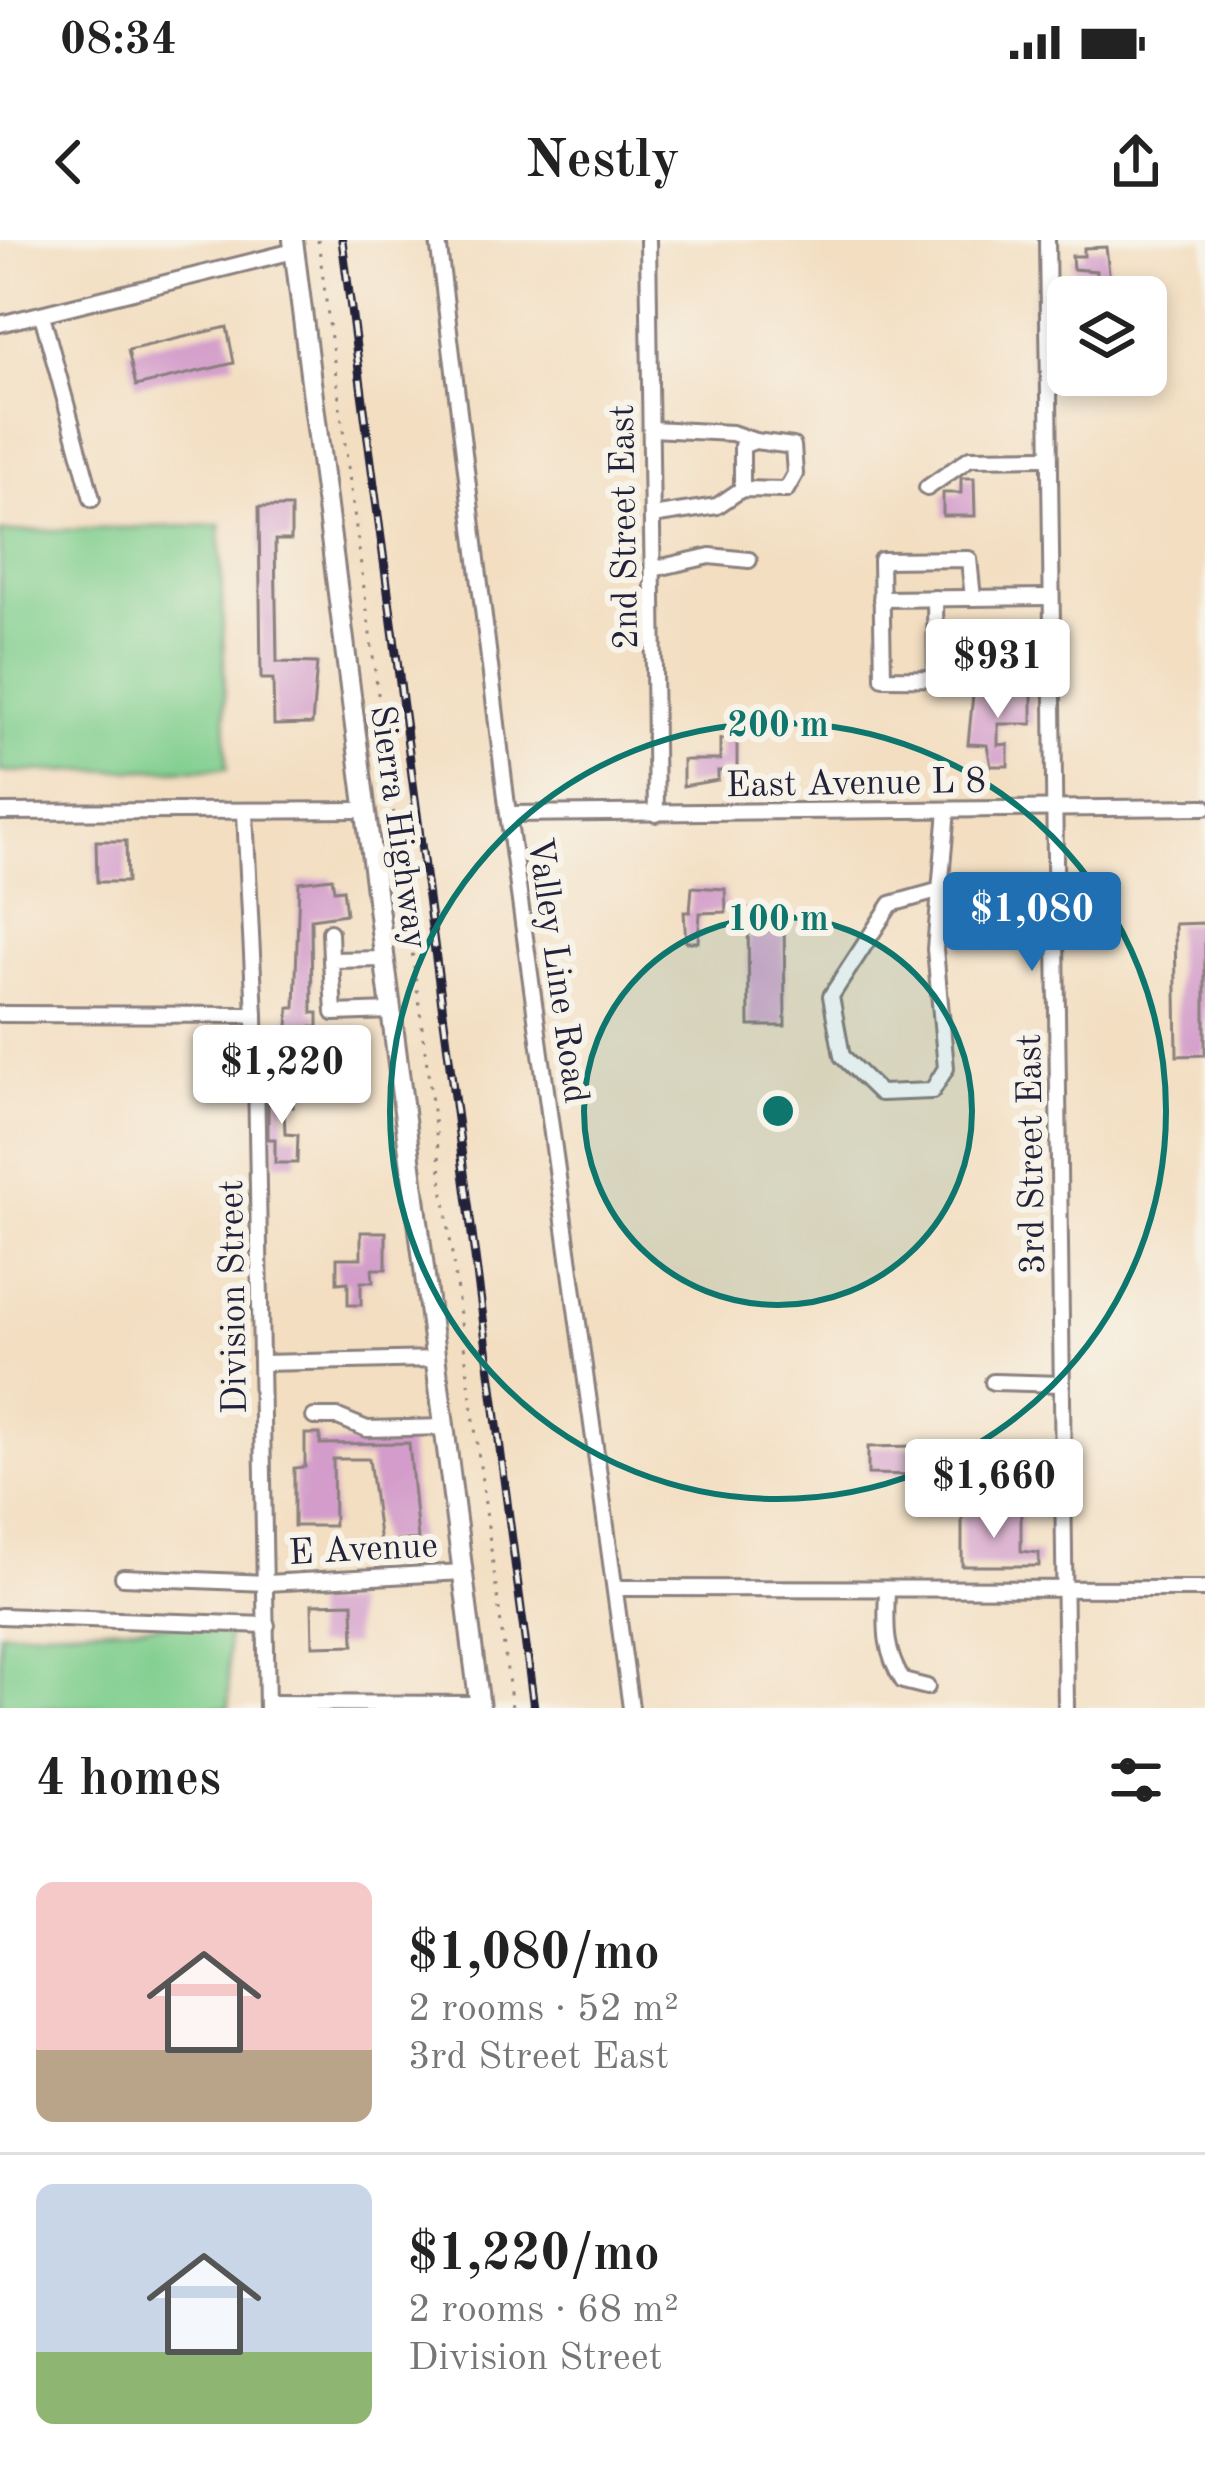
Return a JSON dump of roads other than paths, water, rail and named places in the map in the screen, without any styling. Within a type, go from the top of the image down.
[{"type":"main road","name":"Sierra Highway","points":[[294,246],[480,1706]]},
{"type":"street","name":"Valley Line Road","points":[[438,240],[508,814],[631,1708]]},
{"type":"street","name":"2nd Street East","points":[[649,240],[656,814]]},
{"type":"street","name":"3rd Street East","points":[[1046,240],[1066,1708]]},
{"type":"street","points":[[0,324],[294,246]]},
{"type":"street","points":[[42,314],[92,499]]},
{"type":"street","points":[[651,429],[732,433],[793,446],[795,474],[786,490],[742,489],[716,506],[652,516]]},
{"type":"street","points":[[742,489],[742,446],[755,441]]},
{"type":"street","points":[[927,488],[970,458],[1047,457]]},
{"type":"street","points":[[653,569],[710,556],[749,560]]},
{"type":"street","points":[[973,598],[971,560],[881,560],[883,678],[1008,679],[1024,670],[1052,670]]},
{"type":"street","points":[[881,599],[1050,597]]},
{"type":"street","points":[[935,598],[936,679]]},
{"type":"street","name":"East Avenue L 8","points":[[508,814],[1205,807]]},
{"type":"street","points":[[0,812],[365,810]]},
{"type":"street","points":[[941,890],[891,904],[831,996],[842,1057],[880,1093],[932,1091],[946,1068],[935,950],[941,890],[947,810]]},
{"type":"street","name":"Division Street","points":[[245,813],[255,1015],[267,1705]]},
{"type":"street","points":[[330,932],[334,1013],[392,1011]]},
{"type":"street","points":[[331,960],[385,959]]},
{"type":"street","points":[[0,1015],[255,1015]]},
{"type":"street","points":[[262,1363],[437,1359]]},
{"type":"street","points":[[993,1382],[1062,1384]]},
{"type":"street","points":[[314,1417],[338,1417],[367,1429],[445,1427]]},
{"type":"street","name":"E Avenue","points":[[123,1576],[266,1583],[463,1572]]},
{"type":"street","points":[[616,1588],[1205,1589]]},
{"type":"street","points":[[887,1589],[884,1632],[892,1664],[903,1681],[927,1687]]},
{"type":"street","points":[[0,1616],[267,1625]]},
{"type":"street","points":[[267,1705],[480,1706]]},
{"type":"railway","points":[[342,240],[534,1708]]}]
